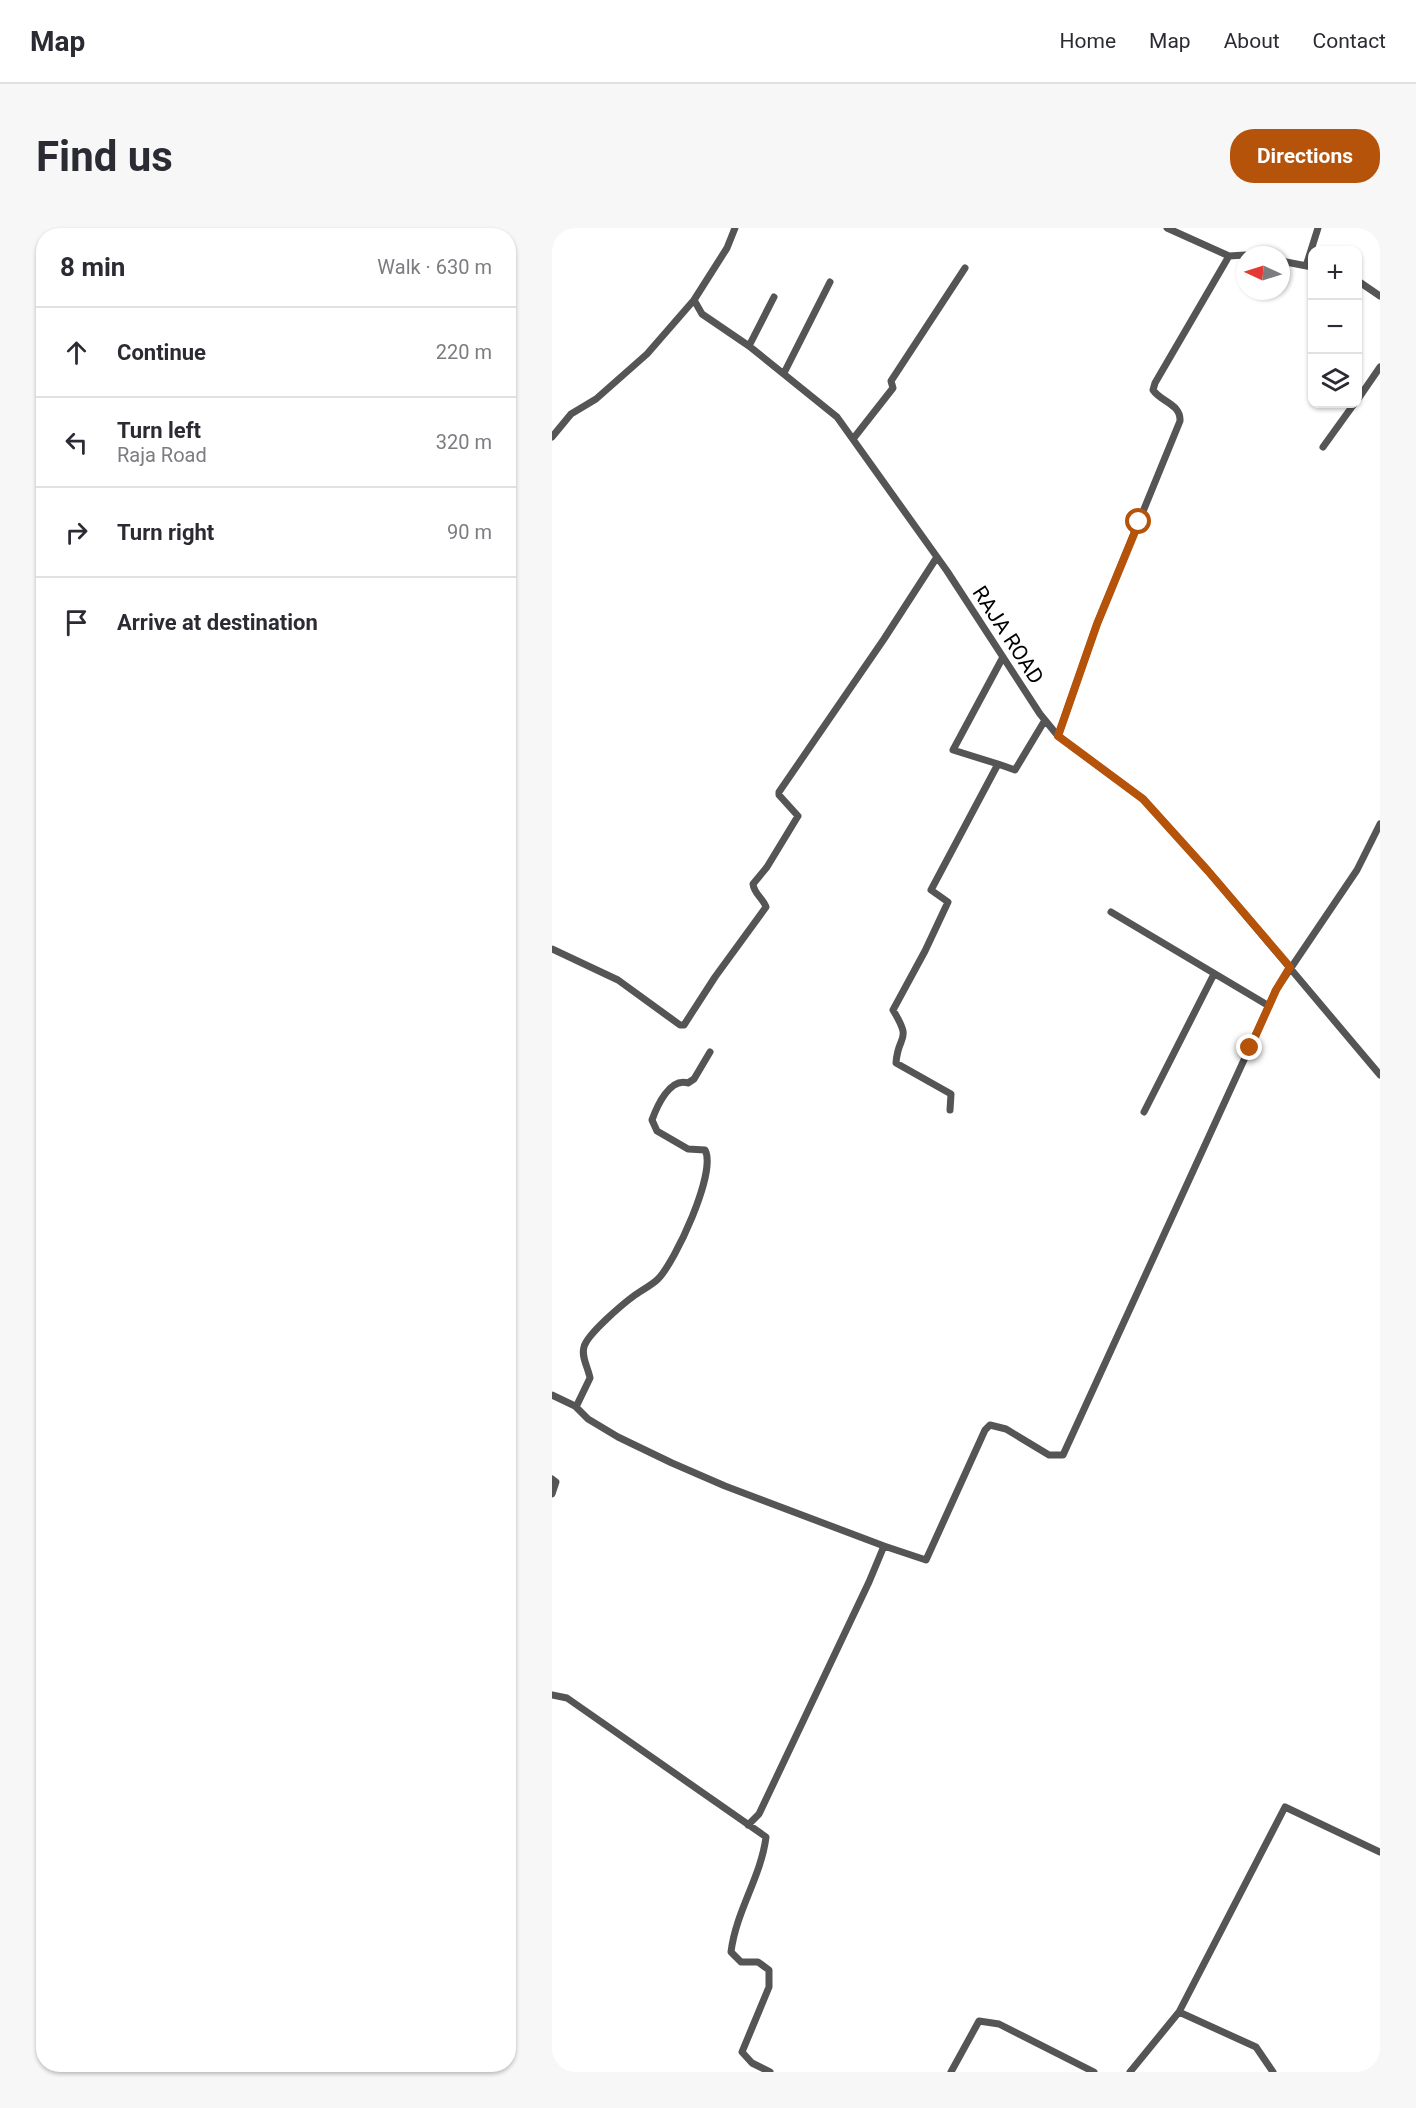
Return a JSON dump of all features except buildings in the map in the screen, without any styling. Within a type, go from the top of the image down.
[{"type":"street","points":[[552,437],[570,414],[596,399],[647,354],[694,300],[726,248],[735,228]]},
{"type":"street","points":[[1167,228],[1229,256],[1236,256]]},
{"type":"street","points":[[1314,246],[1318,228]]},
{"type":"street","points":[[1058,736],[1097,624],[1180,420],[1177,410],[1156,394],[1155,383],[1229,256]]},
{"type":"street","points":[[1290,263],[1308,266]]},
{"type":"street","points":[[853,439],[893,388],[891,381],[965,268]]},
{"type":"street","points":[[784,373],[830,282]]},
{"type":"street","points":[[1362,284],[1380,296]]},
{"type":"street","points":[[749,346],[774,297]]},
{"type":"street","name":"RAJA ROAD","points":[[694,300],[702,314],[749,346],[837,417],[937,557],[1045,720],[1058,736],[1143,799],[1208,871],[1380,1075]]},
{"type":"street","points":[[1362,393],[1380,367]]},
{"type":"street","points":[[1323,447],[1351,408]]},
{"type":"street","points":[[552,949],[618,980],[680,1025],[684,1025],[766,907],[755,892],[753,884],[767,867],[798,816],[779,795],[779,792],[937,557]]},
{"type":"street","points":[[1003,657],[953,750],[1015,770],[1045,720]]},
{"type":"street","points":[[950,1110],[951,1094],[896,1063],[905,1035],[894,1010],[948,902],[931,890],[998,764]]},
{"type":"street","points":[[552,1395],[576,1407],[588,1419],[618,1437],[672,1463],[725,1486],[926,1560],[985,1430],[990,1425],[1006,1429],[1049,1455],[1063,1455],[1269,1006],[1290,967],[1358,870],[1380,824]]},
{"type":"street","points":[[1111,912],[1269,1006]]},
{"type":"street","points":[[1144,1112],[1214,974]]},
{"type":"street","points":[[576,1407],[590,1378],[584,1358],[584,1346],[590,1335],[629,1299],[657,1280],[673,1259],[702,1191],[709,1156],[705,1150],[688,1149],[657,1131],[652,1120],[667,1092],[675,1084],[688,1083],[710,1052]]},
{"type":"street","points":[[552,1479],[556,1482],[552,1494]]},
{"type":"street","points":[[748,1825],[759,1814],[884,1546]]},
{"type":"street","points":[[552,1695],[567,1698],[766,1837],[764,1856],[734,1931],[731,1952],[741,1962],[758,1962],[769,1970],[769,1987],[742,2052],[752,2063],[770,2072]]},
{"type":"street","points":[[1130,2072],[1179,2012],[1285,1807],[1380,1852]]},
{"type":"street","points":[[1179,2012],[1256,2047],[1273,2072]]},
{"type":"street","points":[[951,2072],[979,2021],[999,2024],[1094,2072]]},
{"type":"route","points":[[1139,522],[1097,624],[1058,736],[1143,799],[1290,967],[1276,990],[1250,1048]]}]
